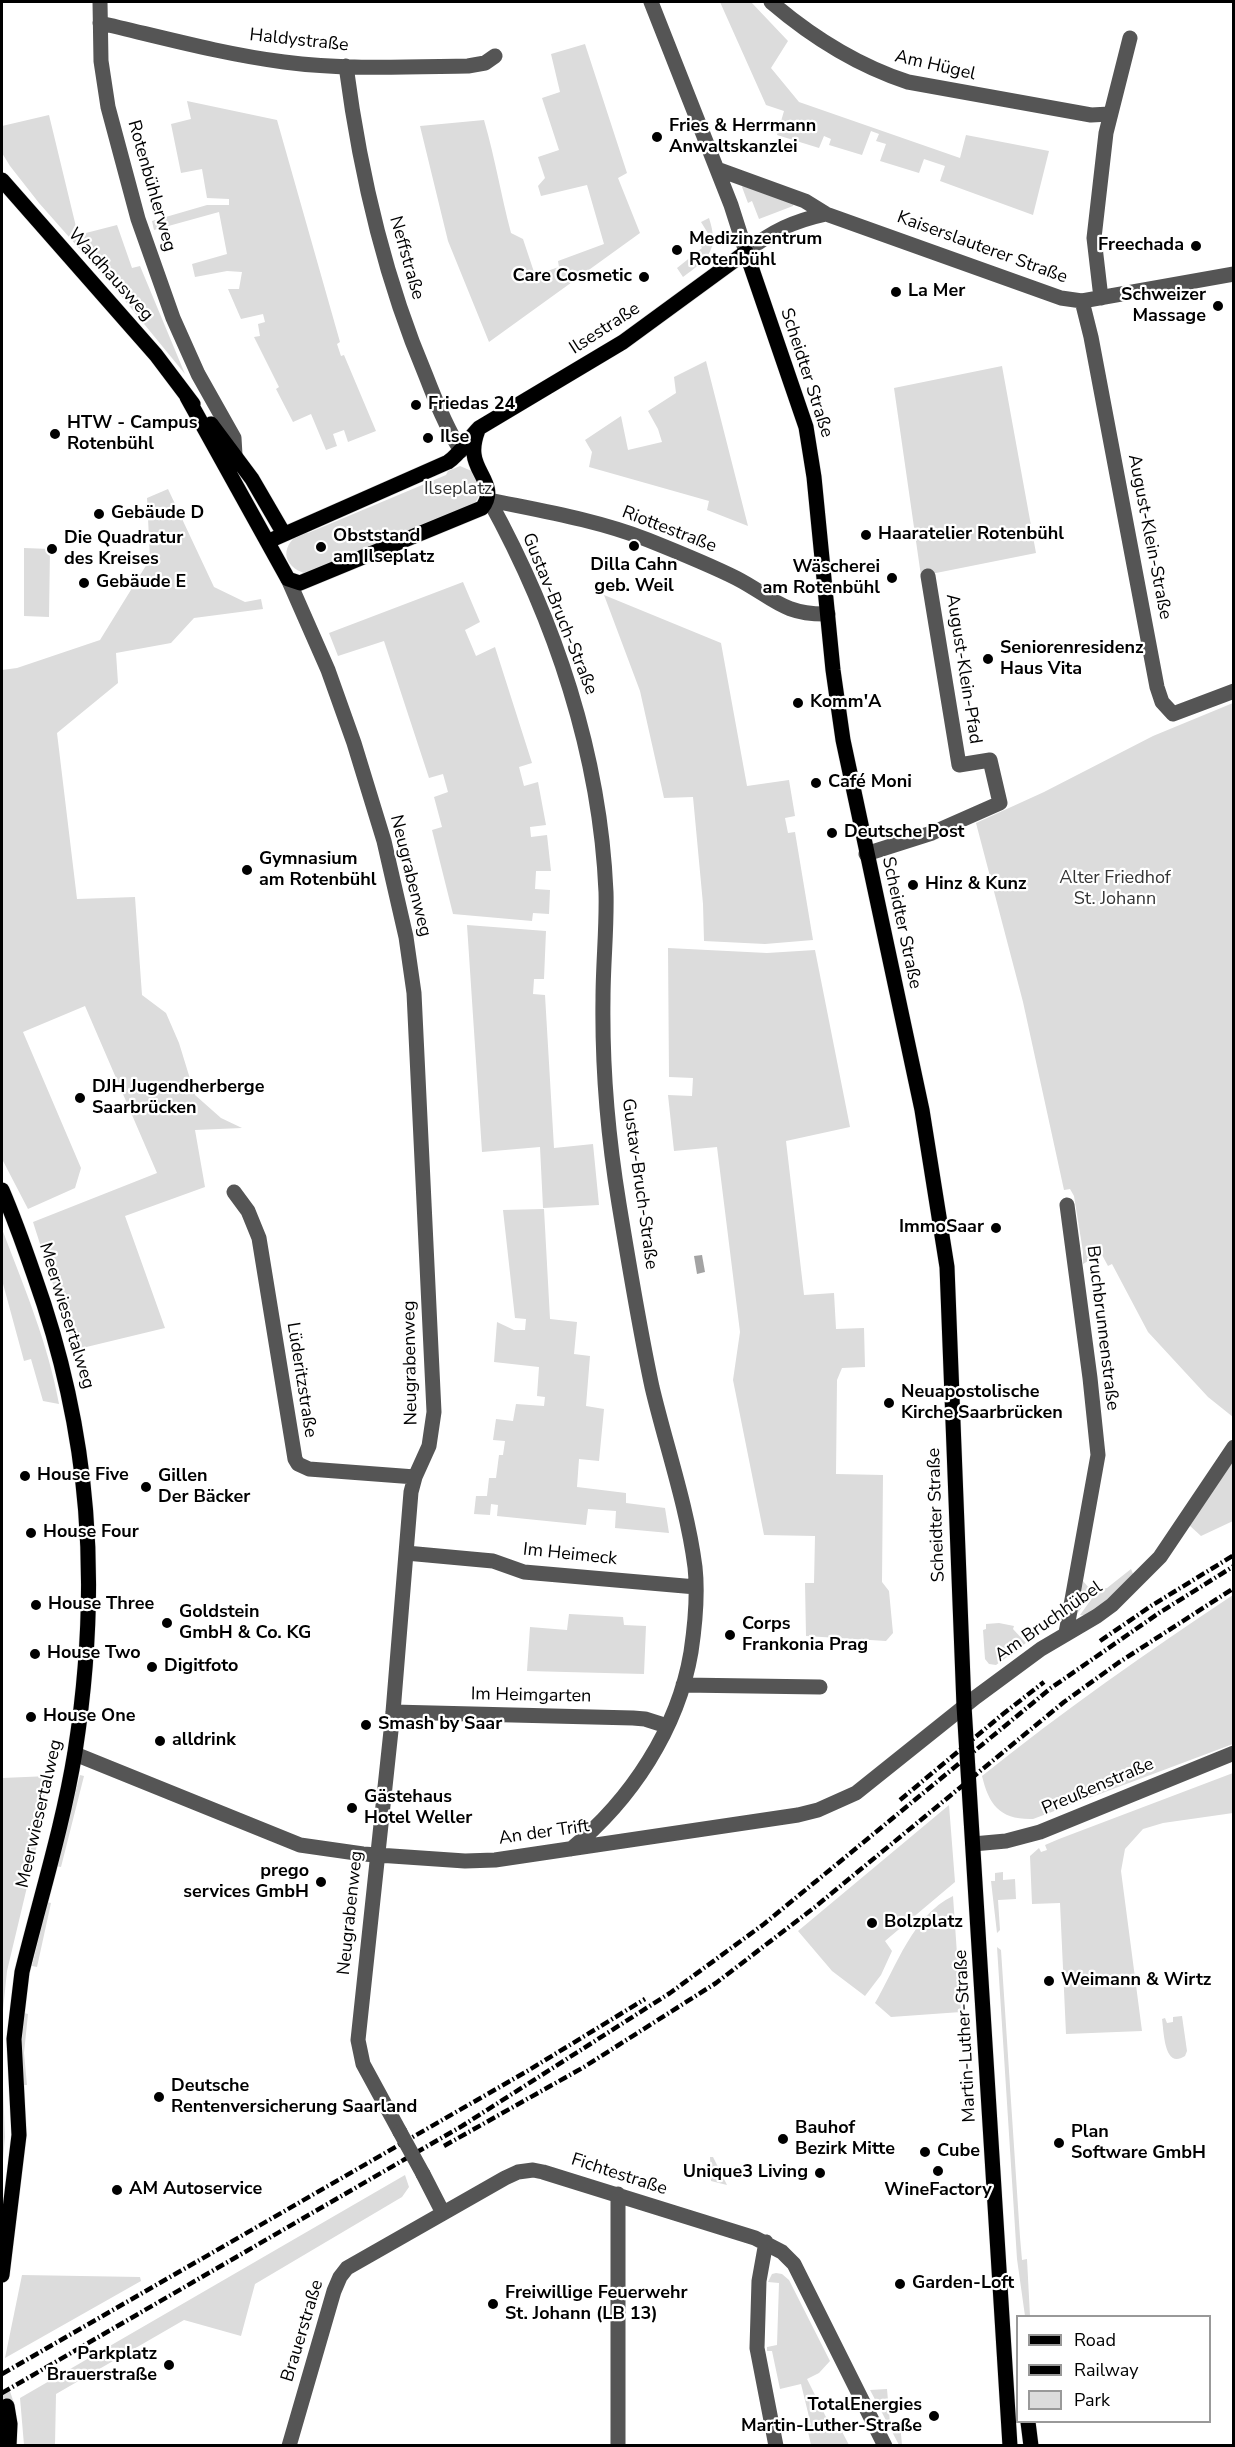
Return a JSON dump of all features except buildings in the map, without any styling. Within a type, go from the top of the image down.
[{"type":"main road","name":"Waldhausweg","points":[[2,180],[156,355],[187,397]]},
{"type":"main road","name":"Ilsestraße","points":[[467,454],[467,439],[478,428],[623,342],[746,252]]},
{"type":"main road","name":"Scheidter Straße","points":[[746,252],[806,428],[814,477],[838,715],[922,1110],[947,1268],[964,1706],[974,1844]]},
{"type":"main road","points":[[187,397],[252,478],[284,534]]},
{"type":"main road","points":[[187,397],[269,541],[288,579],[300,583],[471,514],[482,508],[489,500],[488,490],[467,454],[269,541]]},
{"type":"main road","name":"Meerwiesertalweg","points":[[2,1190],[23,1243],[62,1359],[81,1457],[89,1547],[86,1669],[75,1754],[22,1972],[17,2003],[14,2065],[19,2135],[2,2275]]},
{"type":"main road","name":"Martin-Luther-Straße","points":[[974,1844],[1010,2445]]},
{"type":"main road","name":"Martin-Luther-Straße","points":[[1003,2333],[1016,2353]]},
{"type":"main road","points":[[7,2406],[10,2424],[9,2445]]},
{"type":"main road","points":[[1028,2423],[1031,2445]]},
{"type":"street","name":"Rotenbühlerweg","points":[[100,2],[101,61],[108,107],[121,160],[152,262],[198,374],[234,438],[235,455]]},
{"type":"street","name":"Scheidter Straße","points":[[651,2],[717,169],[746,252]]},
{"type":"street","name":"Am Hügel","points":[[771,2],[828,46],[882,74],[908,82],[1091,115],[1110,114]]},
{"type":"street","name":"Haldystraße","points":[[100,22],[260,58],[346,66],[468,66],[484,63],[495,56]]},
{"type":"street","points":[[1101,298],[1094,238],[1110,114],[1130,38]]},
{"type":"street","name":"Neffstraße","points":[[346,66],[366,187],[392,287],[407,331],[450,434],[467,454]]},
{"type":"street","name":"Kaiserslauterer Straße","points":[[717,169],[804,201],[826,214],[1061,298],[1082,301],[1233,274]]},
{"type":"street","points":[[746,252],[768,234],[807,218],[826,214]]},
{"type":"street","name":"August-Klein-Straße","points":[[1082,301],[1162,702],[1173,714],[1233,691]]},
{"type":"street","points":[[187,397],[194,388],[198,374]]},
{"type":"street","name":"Riottestraße","points":[[489,500],[584,521],[647,540],[738,579],[780,606],[804,613],[828,614]]},
{"type":"street","name":"Gustav-Bruch-Straße","points":[[489,500],[537,603],[561,663],[584,740],[596,794],[606,890],[603,1045],[615,1177],[652,1385],[690,1538],[696,1587],[691,1652],[683,1685],[667,1726],[632,1787],[599,1825],[571,1849]]},
{"type":"street","name":"August-Klein-Pfad","points":[[866,854],[932,832],[1000,803],[990,760],[959,765],[928,576]]},
{"type":"street","name":"Neugrabenweg","points":[[288,579],[327,670],[354,743],[384,841],[402,916],[412,972],[434,1412],[429,1446],[411,1492],[393,1712],[358,2040],[363,2064],[444,2213]]},
{"type":"street","name":"Lüderitzstraße","points":[[234,1192],[248,1211],[259,1238],[295,1459],[298,1464],[309,1469],[415,1477]]},
{"type":"street","name":"Bruchbrunnenstraße","points":[[1066,1633],[1098,1455],[1067,1205]]},
{"type":"street","name":"Am Bruchhübel","points":[[964,1706],[1066,1633],[1112,1605],[1160,1557],[1233,1447]]},
{"type":"street","name":"Im Heimeck","points":[[406,1553],[492,1561],[524,1572],[696,1587]]},
{"type":"street","points":[[683,1685],[820,1688]]},
{"type":"street","name":"An der Trift","points":[[75,1754],[286,1840],[325,1849],[377,1855],[475,1860],[571,1849],[818,1810],[856,1793],[964,1706]]},
{"type":"street","name":"Im Heimgarten","points":[[393,1712],[633,1718],[667,1726]]},
{"type":"street","name":"Preußenstraße","points":[[974,1844],[1006,1841],[1040,1832],[1233,1753]]},
{"type":"street","name":"Fichtestraße","points":[[444,2213],[505,2178],[533,2169],[766,2242],[782,2252],[794,2264],[885,2445]]},
{"type":"street","points":[[618,2194],[618,2445]]},
{"type":"street","name":"Brauerstraße","points":[[290,2445],[340,2277],[347,2268],[444,2213]]},
{"type":"street","points":[[766,2242],[759,2281],[757,2348],[776,2445]]},
{"type":"green space","points":[[720,2],[751,2],[788,41],[771,68],[799,102],[960,158],[966,135],[1049,151],[1033,215],[940,181],[945,166],[924,159],[919,173],[880,161],[886,144],[876,141],[879,134],[871,131],[862,155],[829,145],[831,139],[824,136],[819,148],[777,135],[784,111],[766,105]]},
{"type":"green space","points":[[585,44],[627,173],[618,178],[640,233],[489,342],[448,241],[420,126],[484,120],[511,233],[523,239],[535,275],[559,267],[558,261],[604,244],[587,185],[541,196],[538,186],[545,178],[538,157],[559,150],[542,98],[560,92],[551,54]]},
{"type":"green space","points":[[187,101],[277,120],[340,342],[337,344],[341,356],[344,355],[376,431],[348,442],[344,430],[333,434],[337,446],[326,450],[311,414],[293,422],[276,389],[279,387],[254,337],[260,336],[258,324],[265,322],[263,314],[241,319],[228,289],[239,289],[242,272],[227,271],[195,277],[192,264],[227,254],[219,212],[154,230],[152,221],[207,205],[229,205],[229,199],[207,198],[202,169],[181,173],[171,124],[191,119]]},
{"type":"green space","points":[[49,115],[78,235],[117,225],[132,268],[140,266],[185,374],[122,297],[39,203],[2,153],[2,126]]},
{"type":"green space","points":[[743,186],[794,203],[793,206],[759,219],[752,201],[748,203]]},
{"type":"green space","points":[[709,218],[713,239],[709,253],[699,265],[683,277],[677,268],[702,248],[698,242],[709,235],[701,222]]},
{"type":"green space","points":[[706,361],[748,526],[707,510],[709,501],[589,467],[592,452],[585,440],[621,416],[628,450],[662,442],[648,411],[676,393],[674,377]]},
{"type":"green space","points":[[1002,366],[1036,553],[921,576],[894,388]]},
{"type":"green space","name":"Ilseplatz","points":[[460,466],[474,472],[476,476],[480,492],[475,503],[307,574],[292,566],[288,560],[287,548],[296,536],[304,531],[308,533],[446,475],[448,471]]},
{"type":"green space","points":[[168,489],[214,587],[245,602],[261,599],[263,609],[194,618],[171,643],[116,653],[118,683],[57,733],[77,899],[135,897],[142,995],[166,1013],[179,1043],[195,1095],[221,1118],[242,1128],[195,1130],[205,1187],[125,1216],[165,1328],[74,1350],[33,1222],[157,1173],[85,1006],[23,1032],[81,1168],[75,1188],[28,1209],[2,1159],[2,670],[17,668],[100,640],[150,559],[147,498]]},
{"type":"green space","points":[[24,548],[50,549],[49,617],[24,616]]},
{"type":"green space","points":[[463,582],[480,622],[465,630],[476,656],[495,647],[532,763],[519,767],[524,786],[538,782],[546,825],[530,827],[531,837],[547,835],[551,871],[536,871],[535,889],[550,890],[549,914],[533,913],[532,921],[453,914],[432,830],[442,827],[434,797],[448,792],[443,774],[429,778],[384,641],[338,656],[329,633]]},
{"type":"green space","points":[[604,595],[721,643],[747,786],[789,780],[795,816],[785,818],[788,833],[795,832],[813,940],[765,944],[704,941],[703,904],[693,797],[664,798],[640,691]]},
{"type":"green space","name":"Alter Friedhof St. Johann","points":[[1233,703],[1233,1417],[1208,1397],[1148,1332],[1112,1264],[1108,1266],[1101,1253],[1083,1264],[1074,1196],[1070,1189],[1064,1190],[1023,1002],[976,823],[1044,792],[1153,736]]},
{"type":"green space","points":[[467,925],[546,931],[544,979],[534,979],[533,994],[545,995],[554,1148],[593,1144],[599,1205],[543,1208],[540,1147],[482,1152]]},
{"type":"green space","points":[[668,948],[767,953],[815,950],[850,1127],[786,1141],[804,1295],[834,1293],[836,1329],[864,1328],[865,1367],[842,1368],[837,1380],[836,1474],[883,1475],[882,1582],[889,1591],[893,1633],[886,1641],[806,1636],[805,1583],[814,1583],[815,1536],[764,1535],[733,1380],[740,1332],[717,1147],[674,1151],[668,1095],[692,1096],[693,1078],[669,1077]]},
{"type":"green space","points":[[544,1209],[550,1319],[577,1322],[574,1354],[590,1356],[586,1406],[604,1409],[599,1461],[579,1459],[577,1487],[626,1493],[626,1503],[665,1508],[669,1533],[615,1528],[616,1511],[588,1509],[586,1525],[497,1516],[498,1505],[491,1504],[490,1515],[474,1514],[476,1496],[487,1496],[489,1478],[496,1478],[499,1455],[503,1455],[505,1441],[493,1440],[496,1419],[513,1421],[516,1404],[544,1406],[545,1397],[537,1396],[539,1367],[494,1362],[497,1322],[514,1330],[525,1330],[526,1319],[515,1318],[503,1210]]},
{"type":"green space","points":[[2,1229],[42,1337],[59,1404],[43,1401],[31,1359],[24,1361],[2,1280]]},
{"type":"green space","points":[[1233,1458],[1233,1521],[1201,1536],[1189,1525]]},
{"type":"green space","points":[[1131,1569],[1134,1576],[1110,1601],[1094,1612],[1080,1615],[1098,1590],[1107,1588]]},
{"type":"green space","points":[[1083,1581],[1089,1588],[1094,1589],[1077,1614]]},
{"type":"green space","points":[[1233,1595],[1233,1744],[1033,1819],[1012,1817],[998,1809],[988,1795],[982,1776],[1106,1682]]},
{"type":"green space","points":[[569,1614],[623,1617],[624,1625],[646,1626],[644,1674],[527,1671],[530,1627],[567,1630]]},
{"type":"green space","points":[[999,1623],[1014,1626],[1013,1629],[1026,1643],[996,1665],[989,1664],[985,1659],[983,1630],[986,1629],[986,1624]]},
{"type":"green space","points":[[1233,1773],[1233,1813],[1163,1823],[1143,1829],[1125,1849],[1121,1871],[1142,2031],[1066,2034],[1060,1903],[1032,1904],[1030,1856],[1039,1848],[1041,1852],[1047,1850],[1045,1845],[1059,1839]]},
{"type":"green space","points":[[80,1775],[84,1776],[61,1867],[56,1866]]},
{"type":"green space","points":[[49,1776],[36,1836],[37,1845],[7,1971],[2,2020],[2,1778]]},
{"type":"green space","points":[[949,1805],[955,1882],[885,1941],[892,1951],[881,1975],[865,1996],[832,1971],[798,1931]]},
{"type":"green space","points":[[1003,1872],[1003,1880],[1015,1879],[1016,1899],[998,1900],[1000,1930],[997,1933],[991,1881],[995,1881],[995,1873]]},
{"type":"green space","points":[[953,1896],[961,2012],[891,2017],[875,2003],[916,1929],[939,1905]]},
{"type":"green space","points":[[47,1902],[51,1903],[37,1967],[32,1966]]},
{"type":"green space","points":[[997,1947],[1001,1950],[1020,2237],[1022,2260],[1027,2259],[1030,2315],[1025,2315],[1017,2259]]},
{"type":"green space","points":[[24,2013],[28,2014],[24,2053],[27,2085],[24,2085],[21,2053]]},
{"type":"green space","points":[[1182,2016],[1187,2051],[1185,2056],[1178,2059],[1173,2058],[1166,2048],[1162,2019],[1165,2018],[1167,2023],[1173,2022],[1173,2017]]},
{"type":"green space","points":[[2,2062],[5,2137],[2,2171]]},
{"type":"green space","points":[[710,2157],[713,2157],[727,2185],[711,2181]]},
{"type":"green space","points":[[405,2175],[409,2187],[402,2197],[255,2284],[241,2336],[184,2320],[56,2394],[55,2445],[24,2445],[20,2398]]},
{"type":"green space","points":[[772,2274],[782,2274],[789,2280],[830,2361],[819,2373],[807,2379],[831,2427],[838,2424],[849,2445],[811,2445],[807,2427],[811,2425],[801,2384],[780,2389],[772,2351],[767,2351],[767,2347],[777,2345],[779,2283],[768,2282]]},
{"type":"green space","points":[[22,2275],[140,2277],[141,2281],[5,2358]]},
{"type":"green space","points":[[887,2389],[890,2423],[900,2423],[902,2445],[899,2445],[870,2390]]},
{"type":"shaded area","points":[[702,1255],[705,1272],[697,1274],[694,1256]]},
{"type":"tunnel","points":[[2,2391],[7,2406]]},
{"type":"railway","points":[[1100,1641],[1151,1606],[1234,1555]]},
{"type":"railway","points":[[2,2393],[462,2126],[670,1993],[764,1924],[1051,1688],[1159,1613],[1234,1566]]},
{"type":"railway","points":[[444,2146],[584,2067],[716,1983],[815,1907],[1064,1702],[1118,1663],[1234,1588]]},
{"type":"railway","points":[[900,1800],[1044,1682]]},
{"type":"railway","points":[[2,2374],[529,2070],[645,1999]]},
{"type":"place","name":"Fries & Herrmann Anwaltskanzlei","points":[[657,137]]},
{"type":"place","name":"Freechada","points":[[1196,246]]},
{"type":"place","name":"Medizinzentrum Rotenbühl","points":[[677,250]]},
{"type":"place","name":"Care Cosmetic","points":[[644,277]]},
{"type":"place","name":"La Mer","points":[[896,292]]},
{"type":"place","name":"Schweizer Massage","points":[[1218,306]]},
{"type":"place","name":"Friedas 24","points":[[416,405]]},
{"type":"place","name":"HTW - Campus Rotenbühl","points":[[55,434]]},
{"type":"place","name":"Ilse","points":[[428,438]]},
{"type":"place","name":"Gebäude D","points":[[99,514]]},
{"type":"place","name":"Haaratelier Rotenbühl","points":[[866,535]]},
{"type":"place","name":"Dilla Cahn geb. Weil","points":[[634,546]]},
{"type":"place","name":"Obststand am Ilseplatz","points":[[321,547]]},
{"type":"place","name":"Die Quadratur des Kreises","points":[[52,549]]},
{"type":"place","name":"Wäscherei am Rotenbühl","points":[[892,578]]},
{"type":"place","name":"Gebäude E","points":[[84,583]]},
{"type":"place","name":"Seniorenresidenz Haus Vita","points":[[988,659]]},
{"type":"place","name":"Komm'A","points":[[798,703]]},
{"type":"place","name":"Café Moni","points":[[816,783]]},
{"type":"place","name":"Deutsche Post","points":[[832,833]]},
{"type":"place","name":"Gymnasium am Rotenbühl","points":[[247,870]]},
{"type":"place","name":"Hinz & Kunz","points":[[913,885]]},
{"type":"place","name":"DJH Jugendherberge Saarbrücken","points":[[80,1098]]},
{"type":"place","name":"ImmoSaar","points":[[996,1228]]},
{"type":"place","name":"Neuapostolische Kirche Saarbrücken","points":[[889,1403]]},
{"type":"place","name":"House Five","points":[[25,1476]]},
{"type":"place","name":"Gillen Der Bäcker","points":[[146,1487]]},
{"type":"place","name":"House Four","points":[[31,1533]]},
{"type":"place","name":"House Three","points":[[36,1605]]},
{"type":"place","name":"Goldstein GmbH & Co. KG","points":[[167,1623]]},
{"type":"place","name":"Corps Frankonia Prag","points":[[730,1635]]},
{"type":"place","name":"House Two","points":[[35,1654]]},
{"type":"place","name":"Digitfoto","points":[[152,1667]]},
{"type":"place","name":"House One","points":[[31,1717]]},
{"type":"place","name":"Smash by Saar","points":[[366,1725]]},
{"type":"place","name":"alldrink","points":[[160,1741]]},
{"type":"place","name":"Gästehaus Hotel Weller","points":[[352,1808]]},
{"type":"place","name":"prego services GmbH","points":[[321,1882]]},
{"type":"place","name":"Bolzplatz","points":[[872,1923]]},
{"type":"place","name":"Weimann & Wirtz","points":[[1049,1981]]},
{"type":"place","name":"Deutsche Rentenversicherung Saarland","points":[[159,2097]]},
{"type":"place","name":"Bauhof Bezirk Mitte","points":[[783,2139]]},
{"type":"place","name":"Plan Software GmbH","points":[[1059,2143]]},
{"type":"place","name":"Cube","points":[[925,2152]]},
{"type":"place","name":"WineFactory","points":[[938,2171]]},
{"type":"place","name":"Unique3 Living","points":[[820,2173]]},
{"type":"place","name":"AM Autoservice","points":[[117,2190]]},
{"type":"place","name":"Garden-Loft","points":[[900,2284]]},
{"type":"place","name":"Freiwillige Feuerwehr St. Johann (LB 13)","points":[[493,2304]]},
{"type":"place","name":"Parkplatz Brauerstraße","points":[[169,2365]]},
{"type":"place","name":"TotalEnergies Martin-Luther-Straße","points":[[934,2416]]}]
